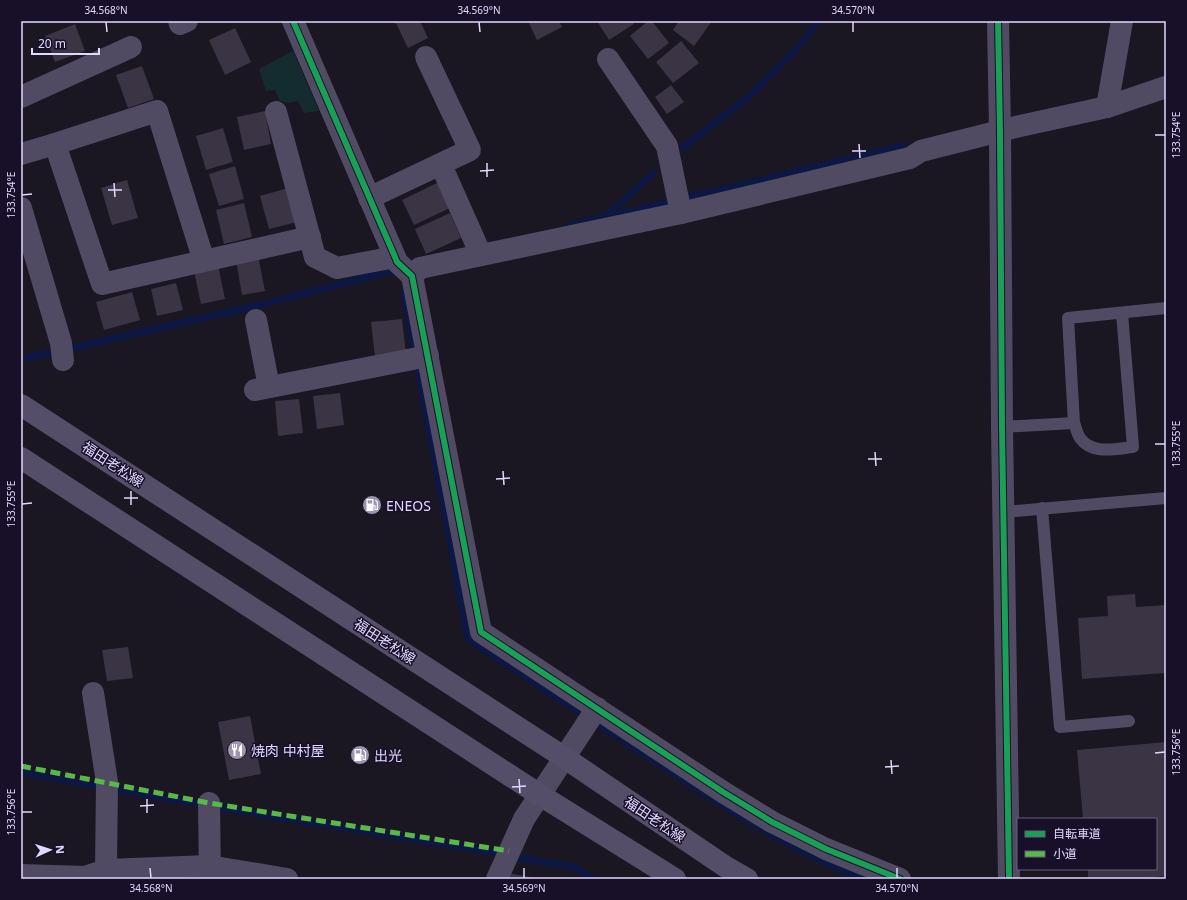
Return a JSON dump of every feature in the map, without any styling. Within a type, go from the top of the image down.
[{"type":"main road","name":"福田老松線","points":[[21,405],[564,758],[726,867],[748,879]]},
{"type":"main road","points":[[21,458],[540,795],[675,879]]},
{"type":"street","points":[[179,21],[180,24],[187,21]]},
{"type":"street","points":[[293,21],[394,256],[397,262],[412,276],[420,357],[481,632],[593,715],[772,822],[826,849],[900,879]]},
{"type":"street","points":[[998,21],[1002,427],[1009,879]]},
{"type":"street","points":[[1107,107],[1122,21]]},
{"type":"street","points":[[21,97],[131,47]]},
{"type":"street","points":[[369,198],[470,150],[426,57]]},
{"type":"street","points":[[608,59],[667,146],[681,213]]},
{"type":"street","points":[[412,276],[420,268],[478,249],[681,213],[910,158],[921,151],[1000,131],[1107,107],[1166,88]]},
{"type":"street","points":[[21,154],[157,112],[204,261]]},
{"type":"street","points":[[276,112],[315,257],[336,268],[394,256]]},
{"type":"street","points":[[54,144],[102,284],[310,237]]},
{"type":"street","points":[[446,174],[478,249]]},
{"type":"street","points":[[21,208],[62,354]]},
{"type":"street","points":[[256,320],[262,389],[420,357]]},
{"type":"street","points":[[93,693],[107,782],[106,875]]},
{"type":"street","points":[[497,879],[524,819],[593,715]]},
{"type":"street","points":[[209,803],[209,872]]},
{"type":"street","points":[[21,875],[86,877],[209,872],[287,879]]},
{"type":"lane","points":[[1122,313],[1133,447],[1104,450],[1091,447],[1080,438],[1074,423],[1068,318],[1166,308]]},
{"type":"lane","points":[[1002,427],[1074,423]]},
{"type":"lane","points":[[1004,512],[1166,498]]},
{"type":"lane","points":[[1042,508],[1060,727],[1129,721]]},
{"type":"green space","points":[[293,51],[319,111],[304,113],[298,101],[289,103],[280,101],[275,90],[266,91],[259,69]]},
{"type":"building","points":[[393,21],[420,21],[428,38],[408,48],[396,23],[394,24]]},
{"type":"building","points":[[528,21],[559,21],[562,27],[537,40]]},
{"type":"building","points":[[597,21],[632,21],[634,24],[609,40]]},
{"type":"building","points":[[648,21],[652,21],[669,43],[648,59],[630,36]]},
{"type":"building","points":[[679,21],[712,21],[694,46],[673,30]]},
{"type":"building","points":[[75,24],[85,51],[55,62],[45,36]]},
{"type":"building","points":[[235,28],[251,62],[225,75],[209,40]]},
{"type":"building","points":[[681,41],[699,63],[673,83],[656,62]]},
{"type":"building","points":[[142,66],[154,99],[128,108],[116,75]]},
{"type":"building","points":[[671,85],[684,102],[667,114],[655,97]]},
{"type":"building","points":[[265,111],[271,144],[244,150],[237,117]]},
{"type":"building","points":[[223,128],[233,162],[206,170],[196,136]]},
{"type":"building","points":[[235,166],[244,199],[219,206],[209,174]]},
{"type":"building","points":[[127,180],[138,218],[112,225],[101,188]]},
{"type":"building","points":[[439,182],[452,207],[414,225],[402,200]]},
{"type":"building","points":[[288,188],[297,222],[269,229],[260,196]]},
{"type":"building","points":[[244,203],[252,237],[224,244],[216,210]]},
{"type":"building","points":[[450,213],[461,238],[426,254],[415,229]]},
{"type":"building","points":[[258,255],[265,291],[242,295],[236,260]]},
{"type":"building","points":[[218,265],[225,299],[201,304],[194,271]]},
{"type":"building","points":[[176,283],[183,310],[157,316],[151,289]]},
{"type":"building","points":[[132,292],[140,320],[104,330],[96,302]]},
{"type":"building","points":[[402,319],[406,354],[375,357],[371,322]]},
{"type":"building","points":[[340,393],[344,425],[317,429],[313,396]]},
{"type":"building","points":[[299,399],[303,433],[278,436],[275,401]]},
{"type":"building","points":[[1135,594],[1136,607],[1166,605],[1166,673],[1082,679],[1078,618],[1108,616],[1107,596]]},
{"type":"building","points":[[128,647],[133,678],[107,681],[102,650]]},
{"type":"building","points":[[250,716],[261,774],[229,780],[218,722]]},
{"type":"building","points":[[1166,742],[1166,876],[1136,879],[1088,879],[1088,870],[1157,870],[1157,818],[1083,818],[1077,750]]},
{"type":"building","points":[[508,873],[535,878],[535,879],[507,879]]},
{"type":"waterway","points":[[683,148],[752,94],[803,42],[818,21]]},
{"type":"waterway","points":[[568,226],[903,146]]},
{"type":"waterway","points":[[606,216],[654,173]]},
{"type":"waterway","points":[[28,358],[252,307],[392,271]]},
{"type":"waterway","points":[[404,293],[468,639],[719,803],[804,852],[863,879]]},
{"type":"waterway","points":[[21,772],[97,786]]},
{"type":"waterway","points":[[117,790],[200,804]]},
{"type":"waterway","points":[[216,807],[497,853]]},
{"type":"waterway","points":[[515,857],[574,867],[593,879]]},
{"type":"marked path","points":[[21,766],[209,803],[509,851]]},
{"type":"cycle path","points":[[293,21],[397,262],[412,276],[481,632],[723,792],[772,822],[826,849],[900,879]]},
{"type":"cycle path","points":[[998,21],[1002,427],[1009,879]]},
{"type":"place","name":"ENEOS","points":[[372,505]]},
{"type":"place","name":"焼肉 中村屋","points":[[237,750]]},
{"type":"place","name":"出光","points":[[360,755]]}]
